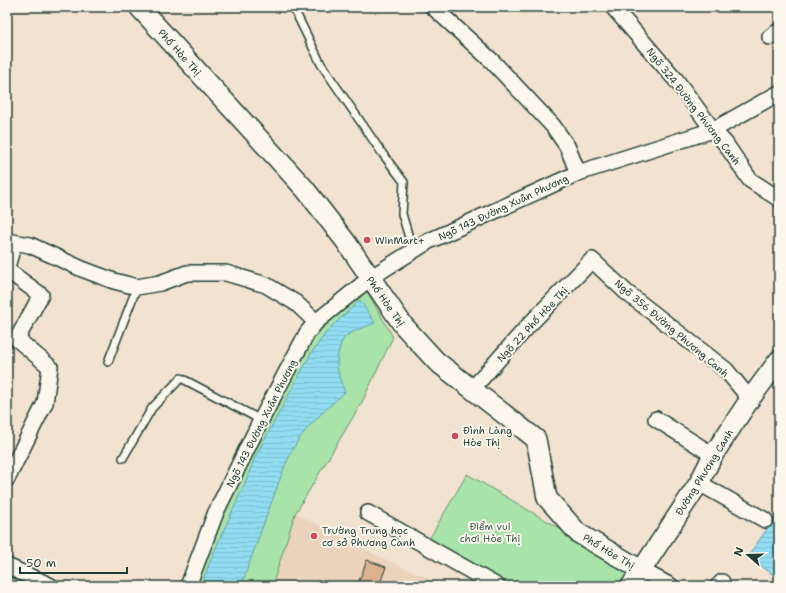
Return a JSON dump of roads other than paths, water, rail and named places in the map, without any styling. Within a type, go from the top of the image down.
[{"type":"street","name":"Phố Hòe Thị","points":[[139,7],[305,189],[346,242],[403,325],[436,361],[536,438],[547,498],[578,533],[636,578]]},
{"type":"street","points":[[433,7],[492,61],[553,126],[567,146],[578,173]]},
{"type":"street","name":"Ngõ 324 Đường Phương Canh","points":[[614,7],[676,80],[713,130],[725,143],[750,180],[779,199]]},
{"type":"street","name":"Ngõ 143 Đường Xuân Phương","points":[[188,586],[216,512],[261,420],[307,333],[316,322],[370,278],[429,241],[578,173],[713,130],[779,93]]},
{"type":"street","points":[[7,267],[10,242],[30,246],[82,269],[114,281],[137,287],[160,283],[187,273],[226,273],[266,285],[296,303],[316,322]]},
{"type":"street","name":"Ngõ 22 Phố Hòe Thị","points":[[473,388],[529,325],[592,260]]},
{"type":"street","name":"Ngõ 356 Đường Phương Canh","points":[[592,260],[626,292],[726,370],[750,399]]},
{"type":"street","points":[[7,270],[42,295],[17,340],[50,367],[45,403],[7,479]]},
{"type":"street","name":"Đường Phương Canh","points":[[636,578],[699,483],[713,455],[750,399],[779,360]]},
{"type":"street","points":[[656,418],[713,455]]},
{"type":"street","points":[[699,483],[765,520]]},
{"type":"street","points":[[368,513],[497,586]]},
{"type":"street","points":[[7,566],[51,586]]},
{"type":"street","points":[[636,578],[672,586]]},
{"type":"lane","points":[[294,7],[321,64],[382,153],[404,182],[402,214],[413,251]]},
{"type":"lane","points":[[108,362],[137,287]]},
{"type":"lane","points":[[123,458],[152,408],[181,378],[261,420]]},
{"type":"water","points":[[360,300],[375,323],[356,330],[346,336],[342,341],[338,353],[337,364],[340,381],[345,392],[322,413],[302,435],[294,447],[284,468],[241,586],[206,586],[203,580],[209,564],[243,488],[255,457],[312,352],[328,330]]},
{"type":"water","points":[[779,512],[779,579],[748,556]]},
{"type":"place","name":"WinMart+","points":[[367,240]]},
{"type":"place","name":"Đình Làng Hòe Thị","points":[[455,436]]},
{"type":"place","name":"Trường Trung học cơ sở Phương Canh","points":[[314,536]]},
{"type":"park label","name":"Điểm vui chơi Hòe Thị","points":[[490,532]]}]
